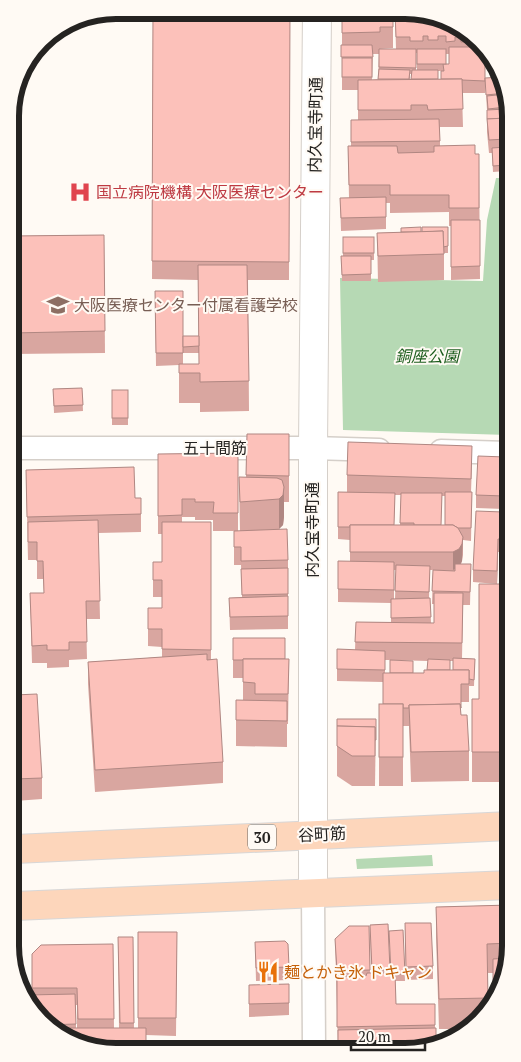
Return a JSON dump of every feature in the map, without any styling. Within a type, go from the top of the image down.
[{"type":"main road","name":"谷町筋","points":[[19,849],[502,826]]},
{"type":"main road","points":[[19,906],[502,885]]},
{"type":"street","name":"内久宝寺町通","points":[[314,1043],[312,448],[316,19]]},
{"type":"street","name":"五十間筋","points":[[19,448],[312,448],[502,453]]},
{"type":"green space","name":"銅座公園","points":[[496,178],[502,178],[502,435],[343,430],[340,278],[483,281],[487,220]]},
{"type":"green space","points":[[432,855],[433,866],[357,869],[356,859]]},
{"type":"building","points":[[153,19],[290,19],[289,262],[152,261]]},
{"type":"building","points":[[342,19],[393,19],[393,27],[380,27],[380,32],[342,33]]},
{"type":"building","points":[[395,19],[406,19],[437,24],[459,35],[467,42],[461,42],[461,37],[455,37],[455,41],[446,42],[446,36],[438,36],[438,40],[428,40],[428,36],[423,36],[423,41],[410,41],[410,37],[396,37]]},
{"type":"building","points":[[341,45],[372,45],[373,57],[341,57]]},
{"type":"building","points":[[449,47],[473,47],[485,61],[485,81],[441,79],[441,71],[444,71],[443,64],[449,64]]},
{"type":"building","points":[[379,49],[416,49],[416,68],[379,67]]},
{"type":"building","points":[[417,49],[446,49],[446,64],[417,64]]},
{"type":"building","points":[[342,58],[372,58],[372,77],[342,77]]},
{"type":"building","points":[[379,69],[410,70],[409,79],[378,79]]},
{"type":"building","points":[[412,70],[438,70],[438,79],[411,79]]},
{"type":"building","points":[[494,77],[499,94],[486,95],[485,78]]},
{"type":"building","points":[[462,79],[463,109],[428,110],[427,105],[411,105],[411,110],[358,110],[358,80]]},
{"type":"building","points":[[499,95],[502,107],[488,109],[487,96]]},
{"type":"building","points":[[502,109],[502,118],[487,119],[487,110]]},
{"type":"building","points":[[502,118],[502,139],[489,140],[487,119]]},
{"type":"building","points":[[439,119],[440,141],[351,142],[351,120]]},
{"type":"building","points":[[475,145],[475,154],[479,154],[479,208],[449,208],[449,195],[390,195],[390,185],[349,185],[348,146],[397,146],[398,153],[434,152],[434,146]]},
{"type":"building","points":[[502,147],[502,165],[493,166],[492,148]]},
{"type":"building","points":[[386,197],[386,217],[341,218],[340,198]]},
{"type":"building","points":[[451,220],[480,220],[480,266],[451,267]]},
{"type":"building","points":[[421,227],[421,232],[401,232],[401,228]]},
{"type":"building","points":[[422,227],[448,227],[448,246],[443,247],[443,231],[422,232]]},
{"type":"building","points":[[443,231],[444,254],[378,256],[377,233]]},
{"type":"building","name":"大阪医療センター付属看護学校","points":[[104,235],[105,331],[19,333],[19,236]]},
{"type":"building","points":[[343,237],[374,237],[374,253],[343,253]]},
{"type":"building","points":[[341,256],[371,256],[371,274],[342,275]]},
{"type":"building","points":[[198,265],[247,265],[249,381],[200,382],[200,373],[179,373],[179,364],[199,364]]},
{"type":"building","points":[[155,291],[183,291],[183,353],[156,353]]},
{"type":"building","points":[[183,336],[199,336],[199,346],[183,347]]},
{"type":"building","points":[[82,388],[83,405],[54,406],[53,389]]},
{"type":"building","points":[[112,390],[128,390],[128,418],[112,418]]},
{"type":"building","points":[[247,434],[289,434],[289,476],[246,475]]},
{"type":"building","points":[[348,442],[472,446],[471,479],[347,475]]},
{"type":"building","points":[[238,453],[238,513],[213,513],[214,502],[195,502],[195,499],[182,499],[182,515],[158,516],[158,454]]},
{"type":"building","points":[[478,456],[502,457],[502,496],[476,495]]},
{"type":"building","points":[[134,467],[135,498],[141,498],[141,514],[27,517],[26,470]]},
{"type":"building","points":[[239,477],[277,478],[282,480],[284,487],[283,495],[279,499],[240,502]]},
{"type":"building","points":[[338,492],[395,493],[394,525],[350,525],[350,527],[338,527]]},
{"type":"building","points":[[445,492],[472,492],[471,528],[445,525]]},
{"type":"building","points":[[401,493],[442,493],[441,525],[400,523]]},
{"type":"building","points":[[476,511],[502,512],[502,539],[498,539],[497,571],[473,570]]},
{"type":"building","points":[[98,520],[100,601],[86,601],[87,642],[69,642],[69,650],[47,650],[47,645],[32,646],[30,593],[44,593],[43,561],[37,561],[37,542],[28,542],[28,522]]},
{"type":"building","points":[[162,522],[211,522],[211,650],[162,649],[162,629],[148,629],[148,608],[162,608],[162,580],[153,580],[153,562],[162,562]]},
{"type":"building","points":[[350,525],[453,525],[458,528],[463,537],[459,549],[453,552],[350,552]]},
{"type":"building","points":[[287,529],[288,560],[241,561],[241,547],[234,547],[234,531]]},
{"type":"building","points":[[502,541],[502,571],[501,571]]},
{"type":"building","points":[[338,561],[394,562],[394,590],[338,589]]},
{"type":"building","points":[[455,564],[471,564],[470,592],[432,591],[433,570],[455,571]]},
{"type":"building","points":[[396,565],[430,566],[429,592],[395,591]]},
{"type":"building","points":[[288,568],[288,594],[242,595],[241,569]]},
{"type":"building","points":[[479,584],[502,584],[502,752],[472,752],[472,699],[479,699]]},
{"type":"building","points":[[434,593],[463,593],[462,643],[355,642],[356,622],[434,623]]},
{"type":"building","points":[[288,596],[288,616],[230,617],[229,598]]},
{"type":"building","points":[[430,598],[431,617],[391,618],[391,599]]},
{"type":"building","points":[[233,638],[285,638],[285,659],[233,660]]},
{"type":"building","points":[[337,649],[385,651],[385,670],[337,669]]},
{"type":"building","points":[[207,654],[207,660],[217,659],[223,762],[95,770],[88,662]]},
{"type":"building","points":[[453,658],[475,659],[474,680],[469,679],[469,670],[453,670]]},
{"type":"building","points":[[243,659],[289,659],[288,694],[255,694],[255,683],[243,682]]},
{"type":"building","points":[[428,659],[450,660],[450,670],[427,670]]},
{"type":"building","points":[[390,660],[413,661],[413,673],[390,673]]},
{"type":"building","points":[[424,670],[469,670],[469,684],[461,684],[461,708],[460,704],[409,705],[409,708],[403,708],[403,704],[383,704],[383,673],[424,673]]},
{"type":"building","points":[[37,694],[42,778],[19,779],[19,695]]},
{"type":"building","points":[[236,700],[287,701],[287,721],[236,720]]},
{"type":"building","points":[[379,704],[403,704],[403,757],[379,757]]},
{"type":"building","points":[[460,704],[461,715],[467,715],[469,751],[411,752],[409,705]]},
{"type":"building","points":[[337,719],[376,719],[376,740],[375,727],[337,726]]},
{"type":"building","points":[[337,726],[375,727],[375,756],[352,756],[337,746]]},
{"type":"building","points":[[502,905],[502,943],[487,944],[487,998],[439,999],[436,907]]},
{"type":"building","points":[[405,923],[431,923],[433,966],[406,967]]},
{"type":"building","points":[[388,924],[390,970],[372,970],[370,925]]},
{"type":"building","points":[[349,926],[369,926],[370,970],[337,971],[335,939]]},
{"type":"building","points":[[403,930],[405,974],[395,974],[391,973],[389,931]]},
{"type":"building","points":[[138,932],[177,932],[176,1018],[138,1018]]},
{"type":"building","points":[[118,937],[133,937],[134,1023],[120,1023]]},
{"type":"building","points":[[285,941],[288,944],[289,967],[256,968],[255,942]]},
{"type":"building","points":[[113,944],[114,1019],[78,1019],[77,988],[32,988],[32,954],[41,945]]},
{"type":"building","points":[[501,958],[495,983],[493,983],[493,959]]},
{"type":"building","points":[[367,973],[395,973],[396,1004],[435,1004],[435,1025],[337,1027],[337,977],[366,976]]},
{"type":"building","points":[[289,984],[289,1003],[249,1004],[249,985]]},
{"type":"building","points":[[75,994],[76,1024],[59,1025],[47,1015],[32,995]]},
{"type":"building","points":[[64,1028],[146,1028],[146,1043],[115,1043],[90,1040]]},
{"type":"building","points":[[436,1028],[436,1038],[406,1043],[338,1043],[338,1030]]},
{"type":"place","name":"国立病院機構 大阪医療センター","points":[[80,192]]},
{"type":"place","name":"大阪医療センター付属看護学校","points":[[58,305]]},
{"type":"place","name":"麺とかき氷 ドキャン","points":[[268,972]]}]
